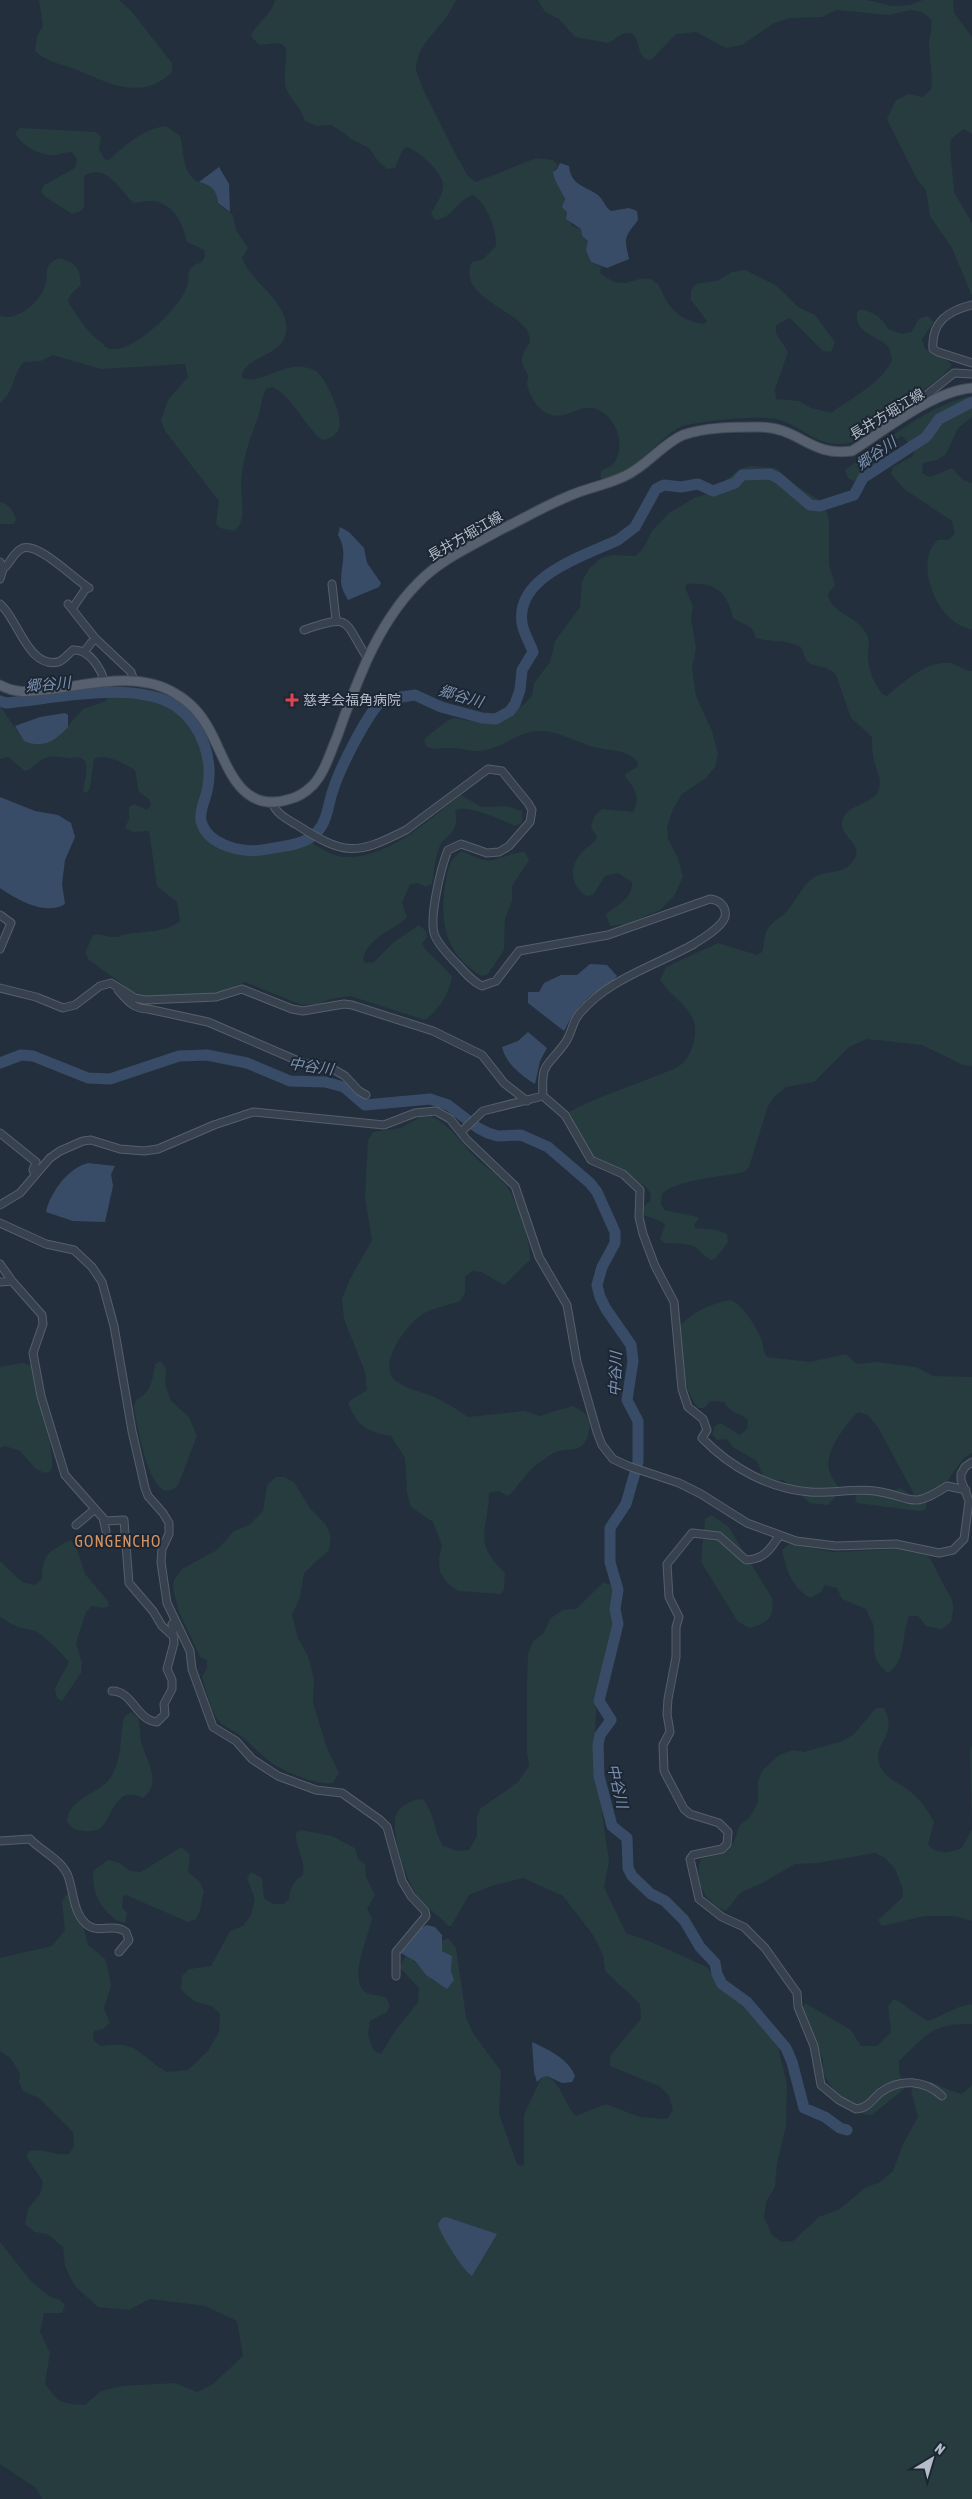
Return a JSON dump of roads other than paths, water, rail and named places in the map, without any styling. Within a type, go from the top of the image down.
[{"type":"main road","name":"長井方堀江線","points":[[272,802],[290,799],[304,793],[322,773],[368,659],[406,596],[417,583],[438,566],[549,505],[622,478],[642,467],[684,435],[707,430],[778,428],[790,432],[818,449],[837,453],[852,451],[906,416],[950,393],[972,388]]},
{"type":"main road","points":[[0,684],[11,690],[22,692],[105,682],[134,681],[162,687],[186,701],[200,715],[210,730],[226,767],[237,785],[252,796],[272,802]]},
{"type":"street","points":[[971,305],[955,309],[942,318],[933,343],[934,349],[938,352],[972,363]]},
{"type":"street","points":[[906,416],[909,409],[954,373],[972,374]]},
{"type":"street","points":[[0,579],[1,565],[20,549],[26,547],[64,567],[88,588],[70,606],[95,638],[131,672],[134,681]]},
{"type":"street","points":[[332,584],[336,620]]},
{"type":"street","points":[[0,604],[14,620],[25,645],[38,655],[55,662],[60,661],[73,650],[84,652],[96,664],[105,682]]},
{"type":"street","points":[[304,630],[336,620],[350,628],[368,659]]},
{"type":"street","points":[[84,652],[95,638]]},
{"type":"street","points":[[272,802],[280,814],[319,839],[338,848],[348,850],[392,837],[420,820],[488,769],[502,771],[532,810],[530,822],[509,846],[499,852],[487,853],[460,844],[452,847],[446,855],[433,919],[434,932],[439,943],[467,974],[482,986],[496,981],[519,951],[608,935],[710,899],[716,900],[724,906],[725,912],[722,923],[706,936],[614,986],[580,1013],[565,1044],[544,1068],[542,1075],[543,1096],[565,1115],[591,1160],[623,1174],[640,1190],[639,1217],[643,1234],[655,1266],[674,1302],[682,1388],[688,1407],[699,1414],[706,1425],[707,1430],[702,1438],[718,1454],[774,1486],[810,1492],[875,1491],[915,1502],[932,1496],[947,1486],[966,1490]]},
{"type":"street","points":[[0,916],[11,923],[0,949]]},
{"type":"street","points":[[0,988],[36,997],[62,1008],[74,1005],[100,986],[111,983],[135,998],[145,1000],[216,997],[242,989],[282,1006],[303,1011],[344,1004],[361,1007],[433,1031],[475,1050],[482,1055],[504,1083],[527,1101]]},
{"type":"street","points":[[111,983],[133,1006],[208,1022],[303,1063],[333,1069],[345,1076],[359,1091],[366,1095]]},
{"type":"street","points":[[464,1129],[475,1118],[490,1108],[543,1096]]},
{"type":"street","points":[[0,1205],[20,1193],[34,1175],[60,1151],[83,1141],[91,1140],[133,1150],[158,1149],[229,1119],[254,1112],[384,1125],[429,1110],[436,1111],[464,1129],[467,1140],[515,1186],[539,1257],[567,1305],[577,1362],[597,1432],[607,1452],[620,1463],[701,1494],[747,1523],[779,1536],[822,1545],[896,1544],[930,1551],[946,1552],[958,1546],[966,1532],[968,1501],[966,1490],[961,1480],[961,1474],[965,1467],[972,1462]]},
{"type":"street","points":[[0,1133],[36,1162],[33,1170],[34,1175]]},
{"type":"street","points":[[0,1223],[46,1244],[74,1250],[92,1267],[102,1282],[114,1326],[132,1431],[145,1488],[148,1496],[169,1523],[169,1534],[162,1549],[161,1562],[167,1602],[171,1614],[190,1650],[192,1669],[213,1727],[236,1741],[252,1759],[278,1776],[316,1790],[342,1794],[380,1820],[387,1827],[402,1881],[411,1896],[425,1911],[426,1916],[396,1955],[396,1976]]},
{"type":"street","points":[[0,1264],[12,1281],[42,1315],[43,1324],[33,1353],[41,1396],[65,1475],[104,1521],[106,1531]]},
{"type":"street","points":[[0,1282],[12,1281]]},
{"type":"street","points":[[76,1525],[94,1510]]},
{"type":"street","points":[[104,1521],[124,1520],[128,1583],[154,1611],[162,1626],[174,1637]]},
{"type":"street","points":[[779,1536],[768,1553],[757,1559],[746,1560],[719,1536],[692,1533],[667,1564],[669,1598],[679,1617],[676,1627],[676,1657],[668,1699],[667,1714],[670,1732],[663,1745],[664,1771],[684,1809],[690,1814],[719,1823],[728,1832],[727,1844],[722,1849],[693,1855],[690,1858],[699,1899],[722,1917],[736,1922],[753,1935],[790,1982],[797,1993],[798,2007],[814,2046],[818,2078],[827,2091],[856,2109],[869,2106],[883,2091],[906,2082],[928,2086],[942,2096]]},
{"type":"street","points":[[112,1691],[119,1692],[132,1702],[144,1719],[157,1722],[163,1717],[164,1704],[172,1689],[172,1680],[167,1669],[174,1637],[171,1614]]},
{"type":"street","points":[[0,1841],[30,1838],[38,1848],[56,1860],[68,1876],[72,1894],[86,1924],[95,1929],[116,1927],[126,1932],[129,1940],[119,1952]]},
{"type":"water","points":[[560,163],[569,166],[570,173],[576,182],[599,196],[611,211],[629,208],[637,211],[638,220],[626,238],[629,259],[607,268],[591,262],[586,250],[588,241],[582,236],[581,229],[566,219],[567,212],[562,207],[565,199],[553,172]]},
{"type":"water","points":[[219,167],[229,184],[230,212],[218,203],[213,189],[199,182]]},
{"type":"water","points":[[340,527],[349,532],[364,548],[367,563],[381,583],[379,587],[348,600],[341,584],[343,547],[338,535]]},
{"type":"water","points":[[65,713],[68,715],[68,727],[53,740],[43,744],[24,741],[15,726],[40,717]]},
{"type":"water","points":[[0,797],[35,811],[58,815],[71,823],[75,837],[65,860],[62,884],[65,904],[49,908],[40,907],[23,902],[0,888]]},
{"type":"water","points":[[590,964],[607,965],[617,976],[583,1003],[572,1016],[564,1031],[528,1003],[528,992],[539,992],[544,983],[561,975],[577,975]]},
{"type":"water","points":[[528,1032],[547,1048],[540,1061],[535,1084],[519,1073],[507,1059],[502,1047],[518,1041]]},
{"type":"water","points":[[88,1163],[115,1166],[111,1174],[113,1186],[105,1222],[73,1221],[46,1212],[51,1197],[61,1182],[74,1170]]},
{"type":"water","points":[[427,1925],[435,1927],[442,1935],[442,1951],[452,1956],[451,1971],[454,1980],[447,1989],[426,1975],[415,1961],[399,1952],[421,1928]]},
{"type":"water","points":[[532,2042],[557,2055],[568,2064],[575,2076],[572,2082],[562,2083],[547,2076],[537,2082],[534,2072]]},
{"type":"water","points":[[446,2217],[497,2234],[472,2276],[458,2260],[440,2229],[438,2224],[442,2218]]},
{"type":"waterway","name":"郷谷川","points":[[0,701],[6,703],[70,695],[118,692],[140,694],[160,699],[177,707],[194,724],[200,734],[207,757],[209,780],[201,810],[201,821],[205,830],[219,843],[239,849],[259,850],[294,844],[307,840],[321,827],[326,817],[336,780],[347,756],[361,730],[382,700],[415,695],[441,707],[482,718],[496,719],[510,711],[515,704],[520,690],[522,670],[533,652],[522,623],[523,607],[530,592],[541,580],[555,570],[572,560],[618,540],[635,527],[656,489],[664,485],[681,487],[698,484],[713,491],[735,483],[742,475],[770,474],[778,478],[810,505],[820,506],[854,495],[863,478],[926,437],[939,419],[972,402]]},
{"type":"waterway","name":"中谷川","points":[[0,1063],[21,1055],[33,1056],[88,1078],[110,1079],[179,1056],[207,1055],[247,1063],[290,1081],[325,1082],[344,1087],[365,1105],[430,1099],[448,1105],[478,1128],[488,1133],[498,1136],[521,1135],[548,1147],[590,1183],[597,1192],[615,1232],[615,1243],[602,1267],[597,1285],[606,1309],[631,1345],[633,1361],[627,1400],[638,1421],[638,1462],[626,1504],[610,1528],[610,1562],[618,1590],[615,1609],[618,1624],[599,1701],[611,1720],[600,1735],[598,1745],[599,1776],[612,1826],[627,1838],[628,1868],[632,1876],[651,1894],[665,1901],[684,1920],[700,1947],[715,1963],[717,1974],[722,1984],[747,2002],[786,2048],[792,2062],[804,2108],[825,2117],[840,2128],[847,2130]]},
{"type":"place","name":"慈孝会福角病院","points":[[292,700]]},
{"type":"district","name":"GONGENCHO","points":[[118,1541]]}]
